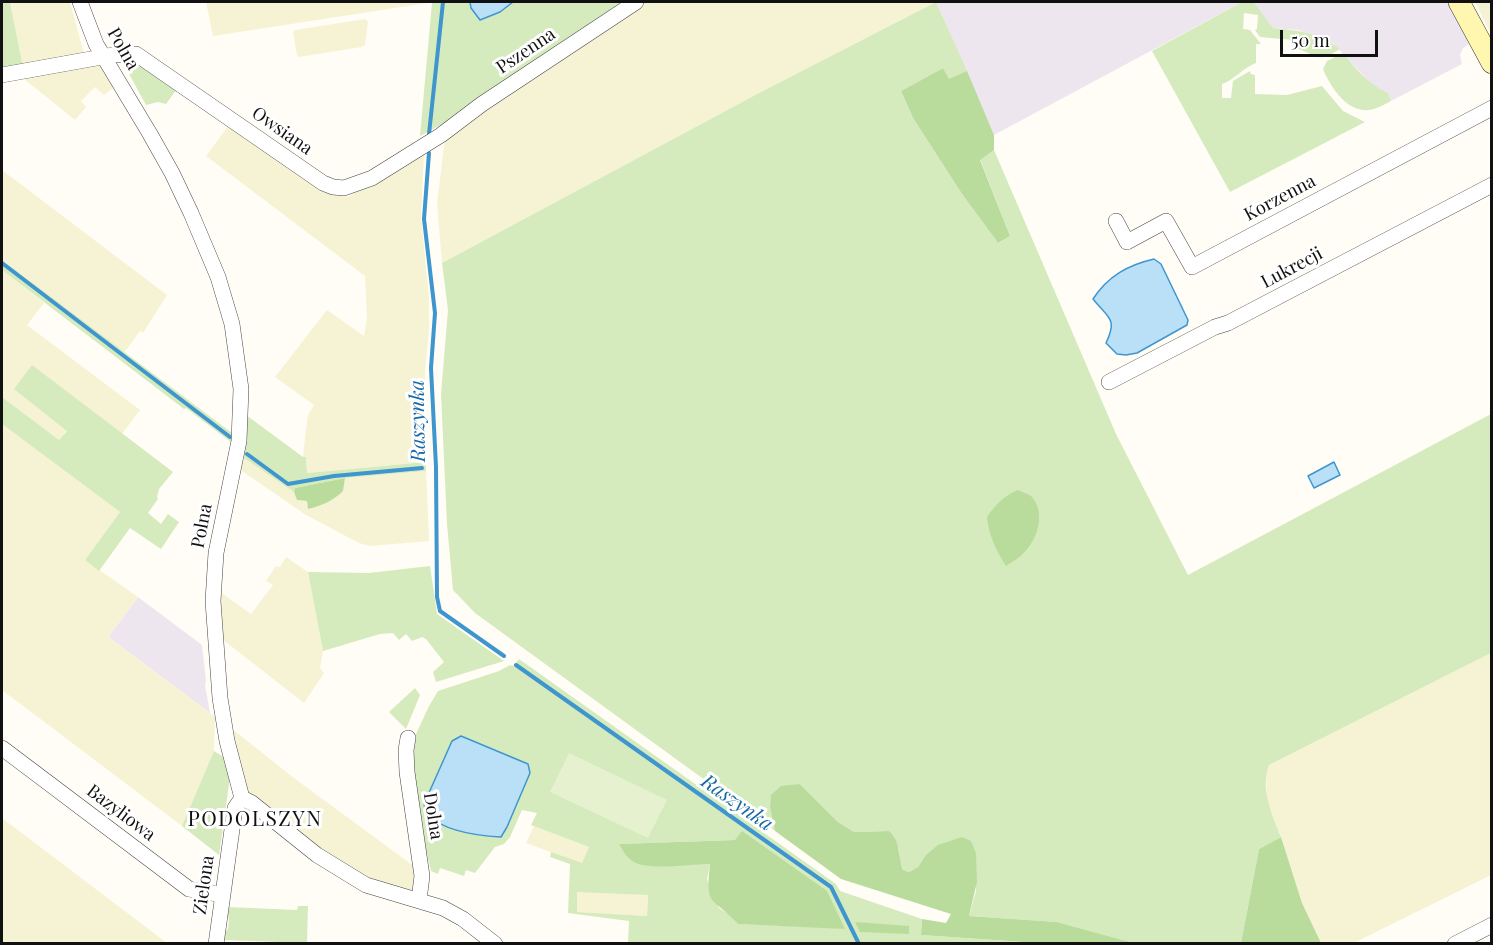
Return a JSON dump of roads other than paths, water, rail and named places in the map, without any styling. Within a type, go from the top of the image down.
[{"type":"street","name":"Polna","points":[[80,2],[93,38],[172,173],[191,213],[218,277],[236,346],[241,389],[239,441],[216,553],[213,601],[220,703],[227,741],[243,798]]},
{"type":"street","name":"Pszenna","points":[[441,135],[492,97],[636,2]]},
{"type":"street","points":[[1460,2],[1491,63]]},
{"type":"street","name":"Owsiana","points":[[2,75],[132,53],[143,57],[255,137],[323,183],[333,187],[344,188],[372,178],[441,135]]},
{"type":"street","name":"Korzenna","points":[[1116,221],[1127,242],[1166,221],[1192,267],[1491,108]]},
{"type":"street","name":"Lukrecji","points":[[1109,382],[1215,327],[1228,323],[1491,185]]},
{"type":"street","name":"Dolna","points":[[408,738],[407,772],[422,876],[419,900]]},
{"type":"street","name":"Bazyliowa","points":[[2,748],[189,890],[222,895]]},
{"type":"street","points":[[243,798],[317,855],[366,885],[433,904],[463,919],[495,944]]},
{"type":"street","name":"Zielona","points":[[216,944],[235,808],[243,798]]},
{"type":"street","points":[[1455,944],[1491,926]]},
{"type":"water","points":[[470,2],[513,2],[500,12],[480,20],[471,8]]},
{"type":"water","points":[[1154,259],[1161,264],[1188,320],[1187,325],[1137,353],[1117,354],[1106,343],[1110,335],[1110,319],[1093,299],[1105,284],[1119,273]]},
{"type":"water","points":[[1334,462],[1340,475],[1314,488],[1308,476]]},
{"type":"water","points":[[461,736],[528,764],[530,773],[501,837],[455,830],[434,820],[427,813],[424,804],[452,741]]},
{"type":"waterway","name":"Raszynka","points":[[429,134],[443,2]]},
{"type":"waterway","name":"Raszynka","points":[[429,153],[424,219],[435,313],[431,368],[436,467],[437,597],[440,611],[504,656]]},
{"type":"waterway","points":[[2,263],[230,437]]},
{"type":"waterway","points":[[247,454],[288,484],[334,476],[422,468]]},
{"type":"waterway","name":"Raszynka","points":[[516,665],[831,887],[859,944]]},
{"type":"district","name":"PODOLSZYN","points":[[255,819]]}]
